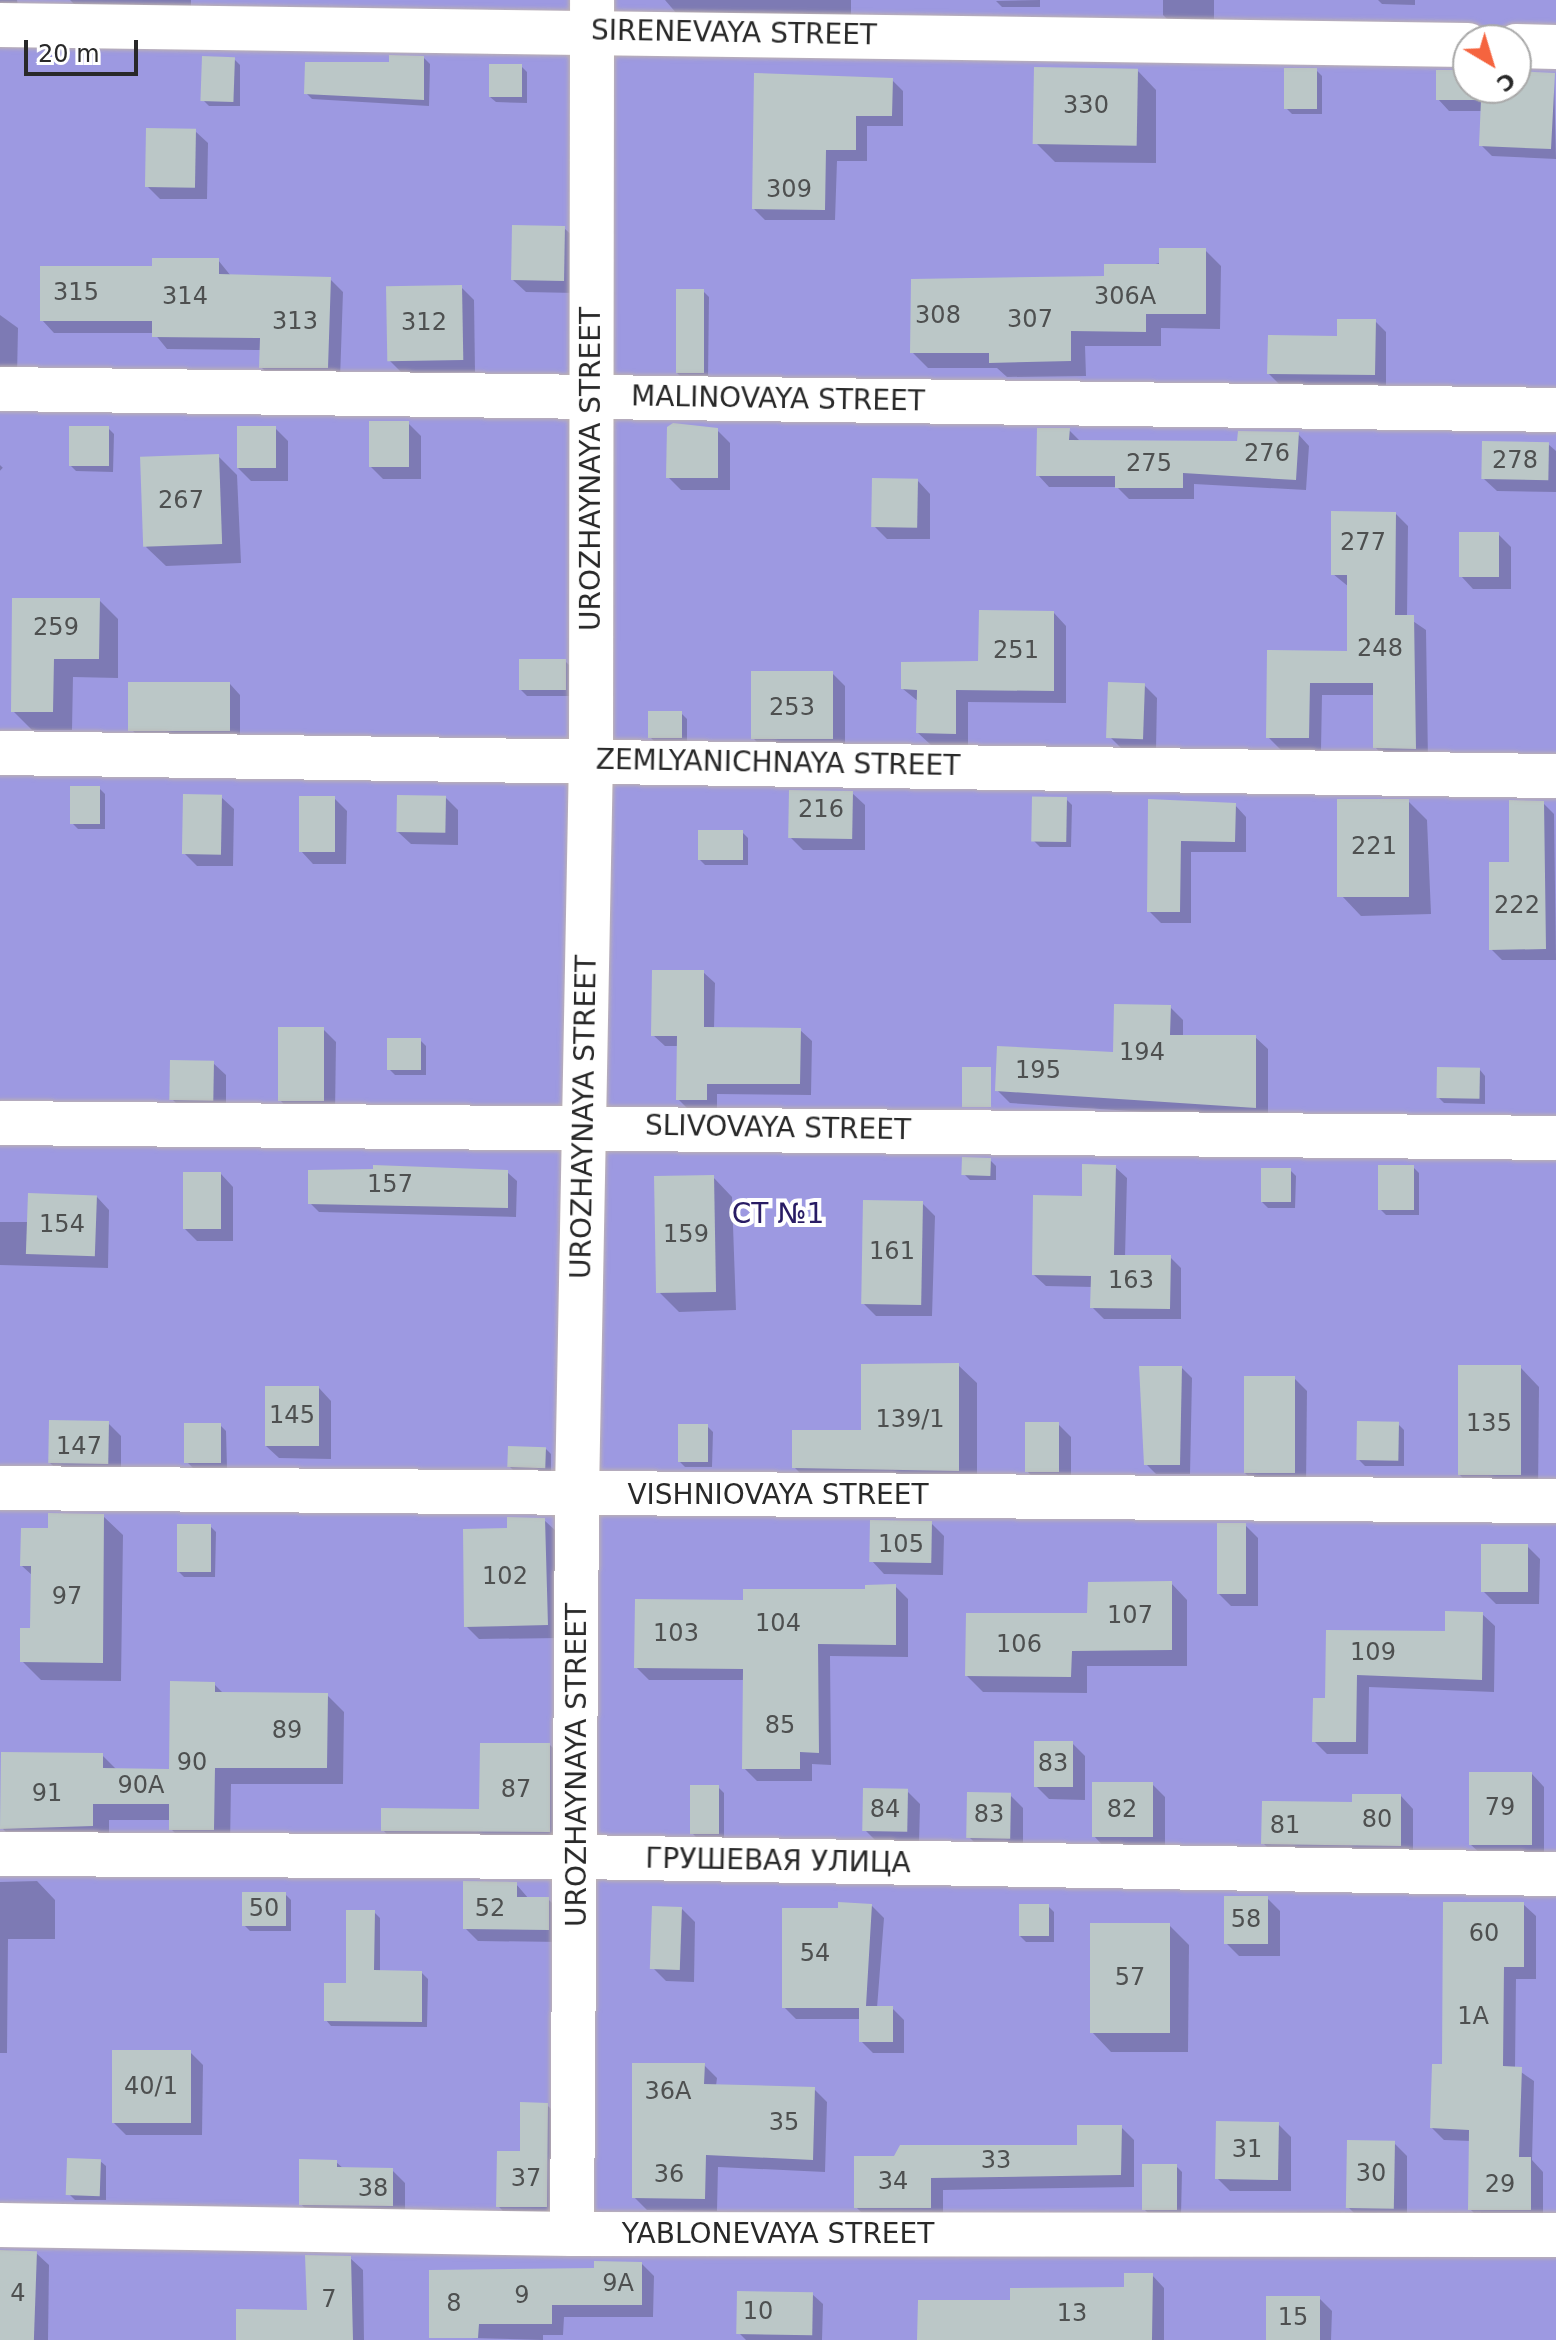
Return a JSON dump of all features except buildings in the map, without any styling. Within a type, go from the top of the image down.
[{"type":"street","name":"SIRENEVAYA STREET","points":[[0,25],[592,15],[1452,44]]},
{"type":"street","name":"UROZHAYNAYA STREET","points":[[572,2234],[578,1857],[577,1493],[591,760],[592,15]]},
{"type":"street","points":[[1532,46],[1556,47]]},
{"type":"street","name":"MALINOVAYA STREET","points":[[0,389],[1556,410]]},
{"type":"street","name":"ZEMLYANICHNAYA STREET","points":[[0,753],[1556,776]]},
{"type":"street","name":"SLIVOVAYA STREET","points":[[0,1123],[583,1125],[1556,1138]]},
{"type":"street","name":"VISHNIOVAYA STREET","points":[[0,1488],[1556,1501]]},
{"type":"street","name":"ГРУШЕВАЯ УЛИЦА","points":[[0,1854],[578,1857],[1556,1874]]},
{"type":"street","name":"YABLONEVAYA STREET","points":[[0,2225],[572,2234],[1556,2235]]},
{"type":"green space","name":"СТ №1","points":[[0,0],[1556,0],[1556,2340],[0,2340]]}]
